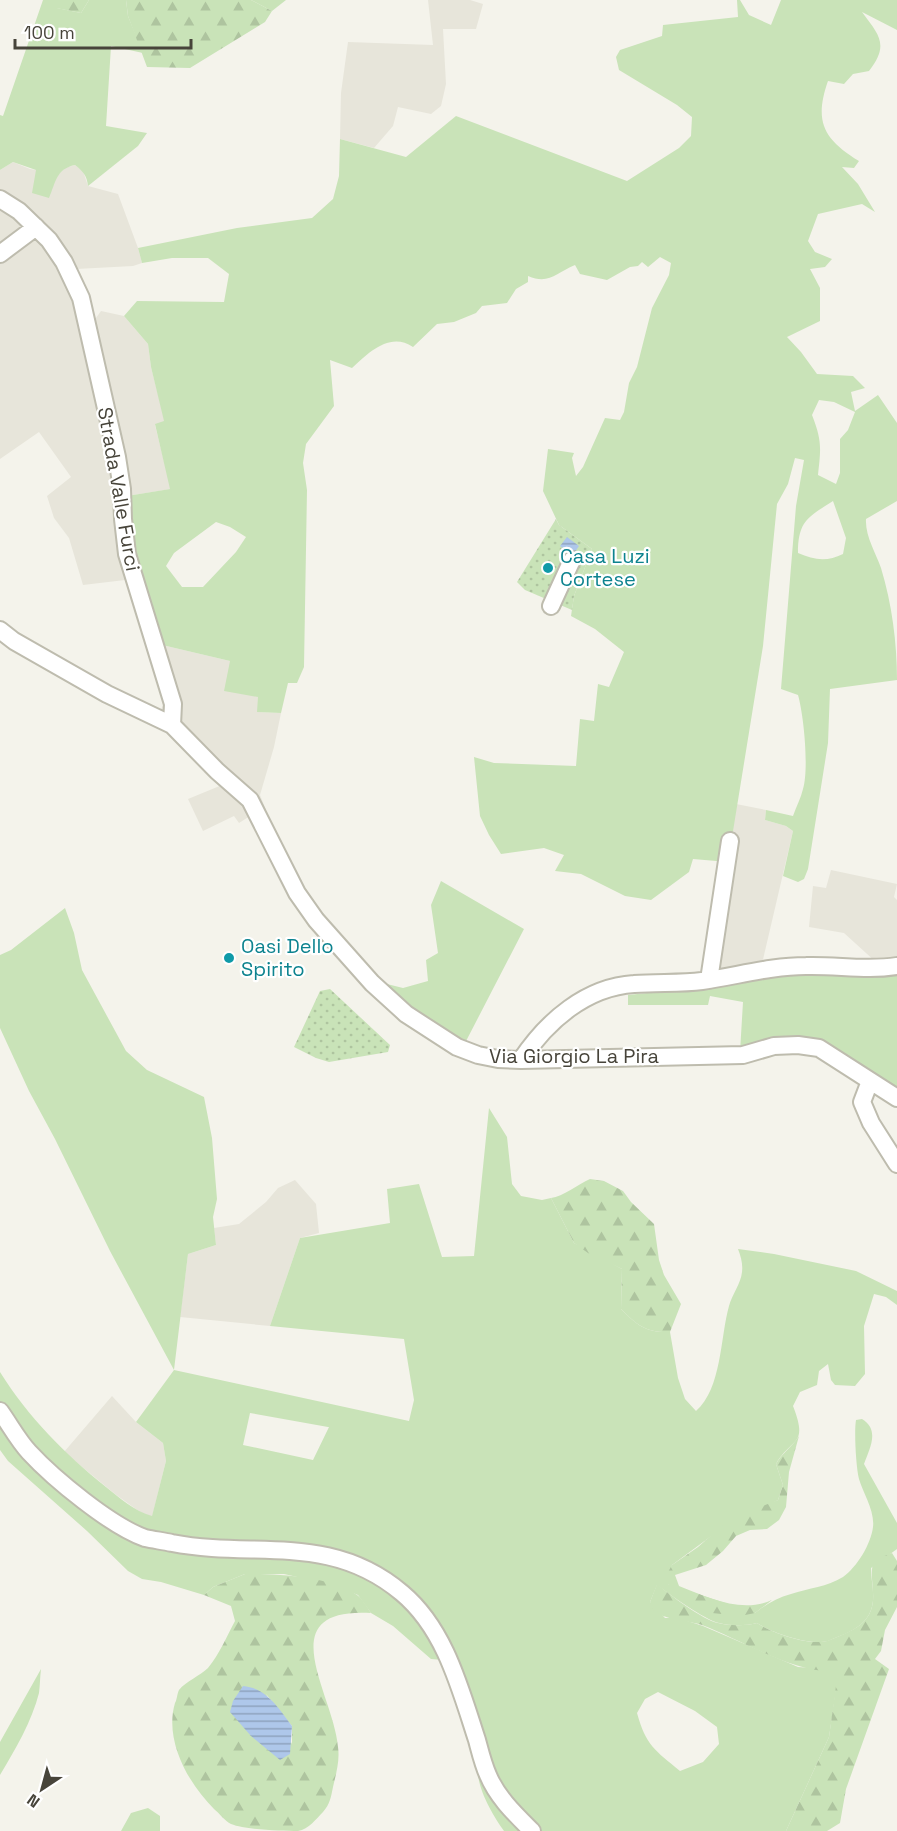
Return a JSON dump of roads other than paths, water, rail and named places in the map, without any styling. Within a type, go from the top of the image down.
[{"type":"street","name":"Strada Valle Furci","points":[[0,199],[19,211],[49,240],[64,262],[81,298],[117,457],[127,554],[173,704],[172,725]]},
{"type":"street","points":[[0,254],[36,227]]},
{"type":"street","points":[[551,606],[572,560]]},
{"type":"street","points":[[0,630],[14,641],[107,694],[172,725]]},
{"type":"street","name":"Via Giorgio La Pira","points":[[172,725],[217,771],[250,800],[297,893],[337,945],[372,983],[406,1014],[457,1047],[478,1055],[521,1060],[743,1055],[774,1046],[798,1045],[819,1048],[897,1098]]},
{"type":"street","points":[[709,980],[730,841]]},
{"type":"street","points":[[521,1060],[554,1019],[582,1000],[598,993],[634,984],[683,983],[774,968],[897,966]]},
{"type":"street","points":[[870,1081],[862,1102],[871,1123],[897,1164]]},
{"type":"street","points":[[0,1412],[29,1452],[77,1496],[115,1522],[145,1538],[216,1549],[273,1549],[320,1553],[350,1562],[379,1577],[402,1593],[426,1617],[444,1649],[459,1683],[488,1776],[508,1808],[532,1831]]},
{"type":"water","points":[[567,537],[579,546],[573,555],[560,546]]},
{"type":"water","points":[[243,1686],[266,1695],[292,1726],[290,1754],[280,1760],[251,1736],[230,1712],[233,1701]]},
{"type":"place","name":"Casa Luzi Cortese","points":[[548,568]]},
{"type":"place","name":"Oasi Dello Spirito","points":[[229,958]]}]
